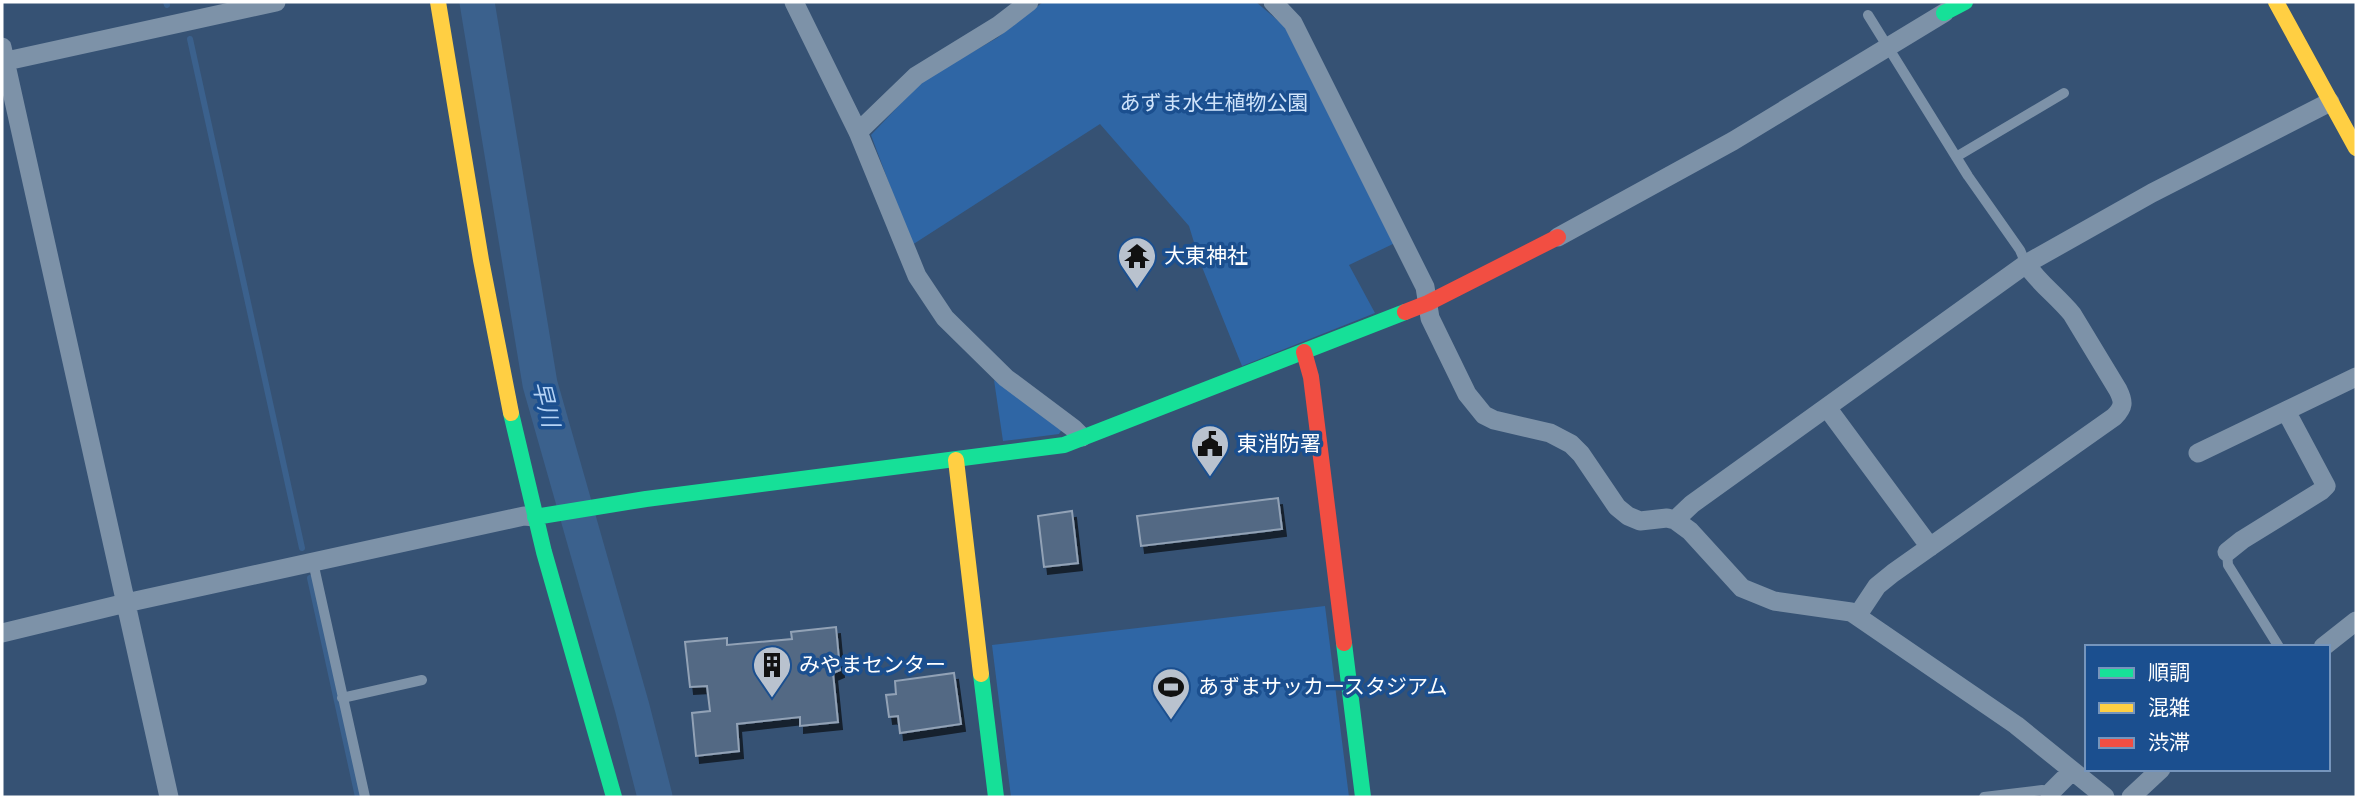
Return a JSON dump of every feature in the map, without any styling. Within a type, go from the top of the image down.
[{"type":"street","points":[[169,797],[3,57],[276,2]]},
{"type":"street","points":[[438,2],[476,238],[541,516],[614,797]]},
{"type":"street","points":[[794,2],[858,132],[917,276],[945,318],[1006,378],[1082,437]]},
{"type":"street","points":[[858,132],[916,76],[999,25],[1029,2]]},
{"type":"street","points":[[1273,2],[1293,23],[1425,287],[1430,318],[1467,394],[1484,415],[1494,420],[1550,433],[1571,444],[1581,454],[1617,507],[1640,521],[1667,518],[1675,520],[1690,531],[1742,588],[1774,601],[1851,612],[2016,725],[2105,797]]},
{"type":"street","points":[[2,633],[524,516],[541,516],[1053,447],[1428,303],[1558,237],[1733,141],[1965,2]]},
{"type":"street","points":[[2276,2],[2356,148]]},
{"type":"street","points":[[1675,520],[1692,504],[1828,409],[2026,264],[2152,193],[2330,102]]},
{"type":"street","points":[[1857,616],[1877,586],[2122,410],[2124,401],[2072,314],[2038,282],[2026,264]]},
{"type":"street","points":[[1304,352],[1310,370],[1363,797]]},
{"type":"street","points":[[2198,453],[2356,377]]},
{"type":"street","points":[[1828,409],[1930,547]]},
{"type":"street","points":[[2227,552],[2326,486],[2286,411]]},
{"type":"street","points":[[956,460],[996,797]]},
{"type":"street","points":[[2326,645],[2356,621]]},
{"type":"street","points":[[2131,797],[2159,771]]},
{"type":"street","points":[[2051,794],[2071,772]]},
{"type":"lane","points":[[1868,15],[1956,157],[2020,250],[2026,264]]},
{"type":"lane","points":[[1956,157],[2064,93]]},
{"type":"lane","points":[[2227,552],[2228,565],[2278,645]]},
{"type":"lane","points":[[313,562],[365,797]]},
{"type":"lane","points":[[342,698],[422,680]]},
{"type":"lane","points":[[1984,797],[2042,790],[2051,794]]},
{"type":"green space","name":"あずま水生植物公園","points":[[1043,2],[1256,2],[1287,28],[1395,243],[1349,265],[1375,313],[1242,366],[1200,262],[1189,226],[1100,124],[912,245],[871,135],[923,80],[997,38]]},
{"type":"green space","points":[[994,380],[1062,429],[1059,434],[1003,441]]},
{"type":"green space","name":"あずまサッカースタジアム","points":[[1325,606],[1349,797],[1011,797],[992,645]]},
{"type":"building","points":[[1278,498],[1282,529],[1141,546],[1137,516]]},
{"type":"building","points":[[1072,511],[1078,563],[1044,567],[1038,516]]},
{"type":"building","name":"みやまセンター","points":[[836,627],[840,670],[833,673],[838,722],[800,726],[800,717],[737,724],[739,751],[696,756],[692,713],[710,711],[707,686],[690,687],[685,642],[727,638],[727,645],[792,639],[791,632]]},
{"type":"building","points":[[954,673],[961,724],[900,733],[898,716],[889,717],[886,695],[896,694],[895,681]]},
{"type":"waterway","name":"早川","points":[[477,2],[540,384],[655,797]]},
{"type":"waterway","points":[[190,39],[302,548]]},
{"type":"waterway","points":[[310,578],[358,797]]},
{"type":"traffic: fast","points":[[1944,13],[1965,2]]},
{"type":"traffic: fast","points":[[535,517],[646,499],[1064,445],[1405,312]]},
{"type":"traffic: fast","points":[[511,413],[544,552],[614,797]]},
{"type":"traffic: fast","points":[[1344,643],[1363,797]]},
{"type":"traffic: fast","points":[[981,674],[996,797]]},
{"type":"traffic: slow","points":[[438,2],[481,260],[511,413]]},
{"type":"traffic: slow","points":[[2276,2],[2356,148]]},
{"type":"traffic: slow","points":[[956,460],[981,674]]},
{"type":"traffic: jam","points":[[1405,312],[1558,237]]},
{"type":"traffic: jam","points":[[1304,352],[1311,377],[1344,643]]},
{"type":"place","name":"大東神社","points":[[1137,290]]},
{"type":"place","name":"東消防署","points":[[1210,478]]},
{"type":"place","name":"みやまセンター","points":[[772,699]]},
{"type":"place","name":"あずまサッカースタジアム","points":[[1171,721]]}]
